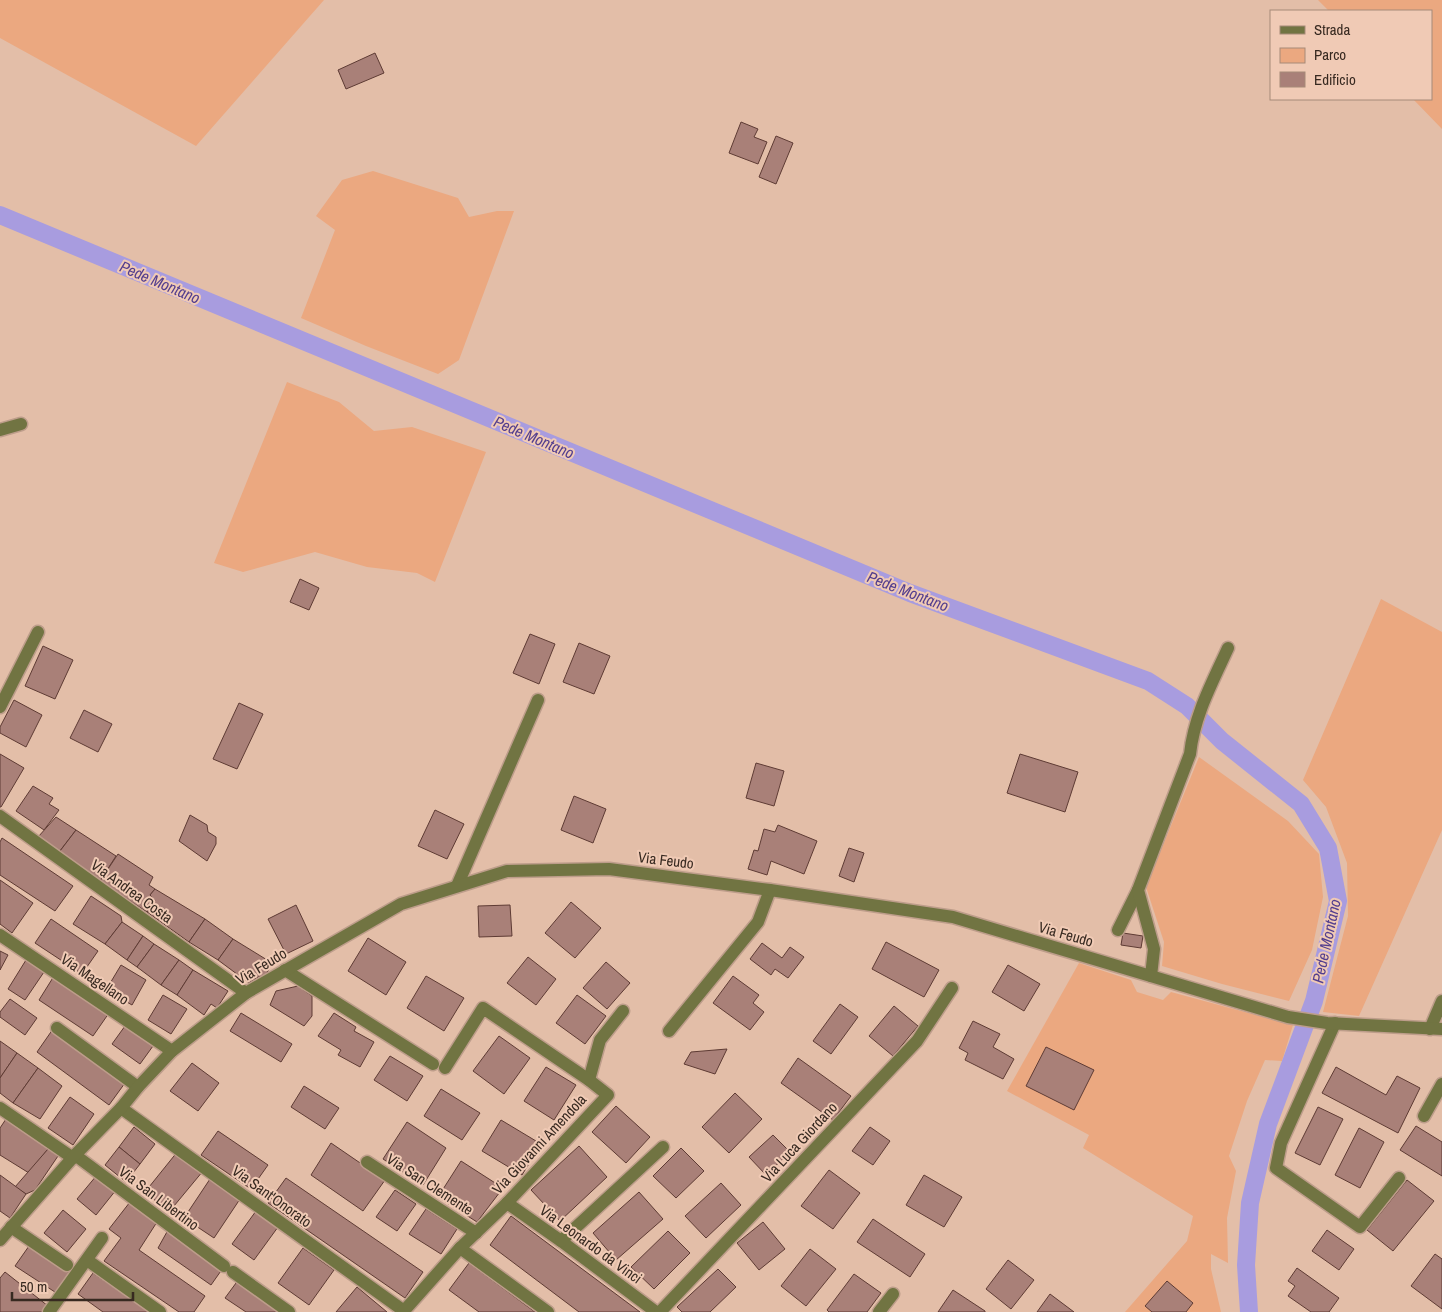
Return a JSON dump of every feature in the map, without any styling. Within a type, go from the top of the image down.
[{"type":"street","points":[[0,430],[20,424]]},
{"type":"street","points":[[0,707],[38,632]]},
{"type":"street","points":[[1118,930],[1138,890],[1190,754],[1192,733],[1228,648]]},
{"type":"street","points":[[457,886],[538,700]]},
{"type":"street","name":"Via Andrea Costa","points":[[0,816],[246,993]]},
{"type":"street","name":"Via Feudo","points":[[4,1232],[172,1051],[246,993],[400,904],[507,870],[609,869],[953,917],[1288,1017],[1331,1023],[1436,1029]]},
{"type":"street","points":[[670,1031],[758,922],[770,890]]},
{"type":"street","points":[[1138,890],[1154,949],[1151,976]]},
{"type":"street","name":"Via Magellano","points":[[0,935],[172,1051]]},
{"type":"street","points":[[285,970],[432,1064]]},
{"type":"street","name":"Via Luca Giordano","points":[[660,1312],[917,1041],[952,988]]},
{"type":"street","points":[[1436,1029],[1442,1001]]},
{"type":"street","name":"Via Giovanni Amendola","points":[[403,1311],[460,1248],[507,1203],[608,1095],[483,1008],[445,1068]]},
{"type":"street","points":[[589,1080],[600,1040],[623,1011]]},
{"type":"street","points":[[1331,1023],[1281,1143],[1276,1168],[1360,1227],[1399,1178]]},
{"type":"street","points":[[57,1028],[138,1087]]},
{"type":"street","points":[[1424,1116],[1442,1084]]},
{"type":"street","name":"Via San Libertino","points":[[0,1108],[74,1157],[289,1312]]},
{"type":"street","name":"Via Sant'Onorato","points":[[121,1108],[403,1311]]},
{"type":"street","points":[[561,1241],[663,1147]]},
{"type":"street","name":"Via San Clemente","points":[[367,1162],[476,1233]]},
{"type":"street","name":"Via Leonardo da Vinci","points":[[507,1203],[656,1312]]},
{"type":"street","points":[[4,1232],[67,1265]]},
{"type":"street","points":[[49,1312],[102,1238]]},
{"type":"street","points":[[460,1248],[548,1312]]},
{"type":"street","points":[[87,1260],[160,1312]]},
{"type":"street","points":[[879,1312],[893,1294]]},
{"type":"green space","points":[[0,0],[324,0],[196,146],[0,38]]},
{"type":"green space","points":[[1318,0],[1442,0],[1442,129],[1414,100],[1432,100],[1432,10],[1328,10]]},
{"type":"green space","points":[[373,171],[458,198],[469,217],[497,211],[514,211],[459,360],[438,374],[301,318],[335,230],[316,216],[342,180]]},
{"type":"green space","points":[[287,382],[339,402],[374,431],[412,427],[486,452],[435,582],[417,573],[367,567],[315,552],[243,572],[214,563]]},
{"type":"green space","points":[[1381,599],[1442,632],[1442,830],[1359,1016],[1323,1012],[1348,916],[1347,863],[1326,807],[1303,780]]},
{"type":"green space","points":[[1199,757],[1288,821],[1319,854],[1323,897],[1312,950],[1289,1001],[1162,966],[1164,942],[1146,887]]},
{"type":"green space","points":[[1079,963],[1131,980],[1137,992],[1163,1000],[1171,992],[1293,1025],[1282,1061],[1265,1060],[1247,1101],[1229,1156],[1236,1171],[1227,1218],[1228,1263],[1211,1254],[1211,1269],[1221,1312],[1125,1312],[1187,1241],[1193,1216],[1083,1148],[1089,1135],[1007,1091]]},
{"type":"building","points":[[375,53],[384,73],[346,89],[338,70]]},
{"type":"building","points":[[741,122],[758,129],[754,137],[767,142],[758,164],[729,153]]},
{"type":"building","points":[[776,136],[793,143],[776,184],[759,177]]},
{"type":"building","points":[[300,579],[319,588],[309,610],[290,602]]},
{"type":"building","points":[[530,634],[555,644],[539,684],[513,673]]},
{"type":"building","points":[[579,643],[610,656],[594,694],[563,682]]},
{"type":"building","points":[[43,646],[73,660],[55,699],[25,686]]},
{"type":"building","points":[[14,700],[42,715],[26,747],[0,733],[0,727]]},
{"type":"building","points":[[239,703],[263,714],[237,769],[213,759]]},
{"type":"building","points":[[84,710],[112,724],[98,752],[70,738]]},
{"type":"building","points":[[0,754],[24,768],[1,807],[0,807]]},
{"type":"building","points":[[1020,754],[1078,772],[1065,812],[1007,793]]},
{"type":"building","points":[[756,763],[784,771],[774,806],[746,798]]},
{"type":"building","points":[[33,786],[53,798],[49,804],[59,810],[44,830],[16,811]]},
{"type":"building","points":[[574,796],[606,809],[593,843],[561,830]]},
{"type":"building","points":[[435,810],[464,824],[447,859],[418,846]]},
{"type":"building","points":[[190,815],[207,825],[208,832],[216,837],[216,844],[207,861],[179,841]]},
{"type":"building","points":[[56,817],[76,830],[56,856],[38,837]]},
{"type":"building","points":[[778,825],[817,841],[804,874],[771,861],[767,875],[748,869],[754,850],[758,851],[764,829],[775,832]]},
{"type":"building","points":[[76,830],[116,856],[100,881],[60,851]]},
{"type":"building","points":[[2,838],[73,886],[55,911],[0,875],[0,842]]},
{"type":"building","points":[[849,848],[864,853],[854,882],[839,876]]},
{"type":"building","points":[[118,854],[153,877],[149,885],[155,889],[150,895],[155,900],[147,912],[100,881]]},
{"type":"building","points":[[0,880],[33,903],[12,933],[0,924]]},
{"type":"building","points":[[155,889],[205,919],[189,942],[147,912],[155,900],[150,895]]},
{"type":"building","points":[[91,896],[121,916],[122,922],[105,944],[73,924]]},
{"type":"building","points":[[571,902],[601,928],[575,958],[545,933]]},
{"type":"building","points":[[296,905],[313,941],[286,954],[268,919]]},
{"type":"building","points":[[510,905],[512,936],[479,937],[478,906]]},
{"type":"building","points":[[51,919],[98,951],[82,974],[35,943]]},
{"type":"building","points":[[205,919],[233,939],[218,960],[189,942]]},
{"type":"building","points":[[122,922],[143,936],[127,960],[105,944]]},
{"type":"building","points":[[1123,933],[1143,936],[1141,948],[1121,945]]},
{"type":"building","points":[[143,936],[154,944],[137,967],[127,960]]},
{"type":"building","points":[[368,938],[406,962],[386,995],[348,971]]},
{"type":"building","points":[[233,939],[272,963],[265,977],[258,977],[249,983],[218,960]]},
{"type":"building","points":[[886,942],[939,970],[924,997],[872,969]]},
{"type":"building","points":[[762,943],[782,958],[790,947],[804,957],[788,978],[775,969],[771,975],[750,959]]},
{"type":"building","points":[[154,944],[179,960],[161,985],[137,967]]},
{"type":"building","points":[[0,951],[8,955],[0,970]]},
{"type":"building","points":[[528,957],[556,979],[536,1005],[507,983]]},
{"type":"building","points":[[26,960],[44,972],[25,1000],[8,989]]},
{"type":"building","points":[[179,960],[193,970],[177,995],[161,985]]},
{"type":"building","points":[[606,962],[630,983],[607,1009],[583,988]]},
{"type":"building","points":[[121,965],[146,980],[132,1005],[106,990]]},
{"type":"building","points":[[1008,965],[1040,984],[1024,1011],[992,992]]},
{"type":"building","points":[[193,970],[228,991],[217,1008],[211,1004],[204,1015],[177,995]]},
{"type":"building","points":[[54,976],[109,1013],[93,1036],[39,1000]]},
{"type":"building","points":[[426,976],[464,998],[444,1031],[407,1008]]},
{"type":"building","points":[[733,976],[759,995],[753,1003],[764,1012],[750,1030],[713,1003]]},
{"type":"building","points":[[298,986],[312,996],[312,1016],[304,1026],[270,1005],[276,991]]},
{"type":"building","points":[[163,995],[187,1009],[171,1034],[148,1020]]},
{"type":"building","points":[[577,995],[606,1016],[585,1044],[556,1023]]},
{"type":"building","points":[[10,999],[37,1018],[25,1035],[0,1017],[0,1012]]},
{"type":"building","points":[[840,1004],[858,1017],[831,1054],[813,1041]]},
{"type":"building","points":[[894,1006],[918,1026],[893,1056],[869,1036]]},
{"type":"building","points":[[241,1013],[292,1044],[281,1062],[230,1031]]},
{"type":"building","points":[[334,1013],[356,1027],[354,1031],[374,1042],[360,1067],[338,1055],[341,1050],[318,1036]]},
{"type":"building","points":[[973,1021],[1000,1034],[993,1047],[1014,1059],[1003,1079],[965,1060],[968,1053],[959,1048]]},
{"type":"building","points":[[125,1026],[153,1046],[140,1064],[112,1044]]},
{"type":"building","points":[[53,1029],[125,1083],[109,1105],[37,1052]]},
{"type":"building","points":[[499,1036],[530,1058],[504,1094],[473,1071]]},
{"type":"building","points":[[0,1041],[17,1053],[0,1078]]},
{"type":"building","points":[[1046,1047],[1094,1070],[1074,1110],[1026,1086]]},
{"type":"building","points":[[727,1049],[715,1074],[684,1064],[691,1052]]},
{"type":"building","points":[[17,1053],[38,1068],[13,1103],[0,1093],[0,1078]]},
{"type":"building","points":[[390,1056],[423,1076],[407,1101],[374,1080]]},
{"type":"building","points":[[798,1058],[851,1096],[833,1120],[781,1083]]},
{"type":"building","points":[[192,1063],[219,1083],[198,1111],[170,1091]]},
{"type":"building","points":[[546,1067],[576,1085],[554,1120],[524,1101]]},
{"type":"building","points":[[1336,1067],[1386,1095],[1397,1076],[1420,1088],[1398,1133],[1322,1093]]},
{"type":"building","points":[[38,1068],[62,1086],[40,1119],[13,1103]]},
{"type":"building","points":[[304,1086],[339,1108],[325,1129],[291,1107]]},
{"type":"building","points":[[441,1089],[480,1113],[462,1140],[424,1116]]},
{"type":"building","points":[[735,1093],[762,1119],[729,1153],[702,1127]]},
{"type":"building","points":[[70,1097],[94,1114],[73,1145],[48,1128]]},
{"type":"building","points":[[616,1106],[650,1137],[626,1163],[592,1132]]},
{"type":"building","points":[[1318,1107],[1343,1119],[1320,1165],[1295,1153]]},
{"type":"building","points":[[6,1119],[48,1149],[29,1173],[0,1155],[0,1128]]},
{"type":"building","points":[[501,1120],[541,1144],[522,1175],[482,1151]]},
{"type":"building","points":[[407,1122],[446,1148],[423,1185],[383,1159]]},
{"type":"building","points":[[1416,1126],[1442,1142],[1442,1176],[1400,1150]]},
{"type":"building","points":[[134,1127],[155,1144],[140,1164],[119,1147]]},
{"type":"building","points":[[870,1127],[890,1141],[873,1165],[852,1151]]},
{"type":"building","points":[[1359,1128],[1384,1142],[1360,1188],[1335,1175]]},
{"type":"building","points":[[218,1131],[268,1165],[251,1189],[201,1155]]},
{"type":"building","points":[[773,1135],[790,1152],[766,1175],[749,1157]]},
{"type":"building","points":[[331,1143],[385,1180],[363,1211],[311,1175]]},
{"type":"building","points":[[579,1146],[607,1177],[560,1221],[531,1190]]},
{"type":"building","points":[[119,1147],[140,1164],[126,1182],[105,1165]]},
{"type":"building","points":[[681,1148],[704,1171],[676,1198],[653,1176]]},
{"type":"building","points":[[48,1149],[58,1156],[35,1190],[26,1194],[15,1187]]},
{"type":"building","points":[[178,1151],[203,1171],[169,1212],[145,1192]]},
{"type":"building","points":[[461,1161],[503,1188],[477,1222],[438,1197]]},
{"type":"building","points":[[829,1170],[860,1193],[833,1229],[801,1206]]},
{"type":"building","points":[[0,1175],[26,1194],[10,1218],[0,1211]]},
{"type":"building","points":[[97,1175],[116,1190],[96,1215],[77,1199]]},
{"type":"building","points":[[924,1175],[962,1197],[944,1227],[906,1205]]},
{"type":"building","points":[[286,1178],[423,1272],[405,1298],[268,1203]]},
{"type":"building","points":[[210,1179],[240,1199],[214,1238],[184,1218]]},
{"type":"building","points":[[1407,1180],[1434,1201],[1393,1251],[1367,1230]]},
{"type":"building","points":[[721,1183],[741,1205],[706,1238],[685,1216]]},
{"type":"building","points":[[395,1190],[416,1204],[397,1231],[376,1217]]},
{"type":"building","points":[[639,1192],[663,1219],[616,1260],[593,1233]]},
{"type":"building","points":[[130,1202],[157,1222],[139,1250],[205,1296],[194,1312],[179,1312],[104,1261],[121,1238],[109,1229]]},
{"type":"building","points":[[426,1209],[457,1229],[441,1254],[409,1234]]},
{"type":"building","points":[[63,1210],[86,1229],[67,1252],[44,1233]]},
{"type":"building","points":[[256,1211],[278,1227],[254,1260],[232,1244]]},
{"type":"building","points":[[511,1216],[640,1312],[579,1312],[490,1245]]},
{"type":"building","points":[[873,1219],[925,1254],[910,1277],[857,1242]]},
{"type":"building","points":[[763,1222],[785,1249],[759,1270],[737,1243]]},
{"type":"building","points":[[168,1230],[223,1268],[211,1285],[158,1248]]},
{"type":"building","points":[[1327,1230],[1354,1249],[1339,1270],[1312,1251]]},
{"type":"building","points":[[668,1231],[690,1253],[654,1289],[631,1267]]},
{"type":"building","points":[[29,1246],[71,1274],[58,1294],[15,1266]]},
{"type":"building","points":[[303,1248],[334,1270],[309,1305],[278,1283]]},
{"type":"building","points":[[810,1249],[836,1269],[806,1306],[781,1286]]},
{"type":"building","points":[[1435,1254],[1442,1259],[1442,1309],[1411,1286]]},
{"type":"building","points":[[1008,1260],[1034,1280],[1011,1309],[986,1289]]},
{"type":"building","points":[[469,1263],[535,1312],[479,1312],[449,1290]]},
{"type":"building","points":[[1297,1268],[1339,1298],[1329,1312],[1311,1312],[1288,1296],[1295,1286],[1288,1281]]},
{"type":"building","points":[[718,1269],[736,1287],[710,1312],[682,1312],[677,1307]]},
{"type":"building","points":[[5,1272],[48,1306],[43,1312],[0,1312],[0,1278]]},
{"type":"building","points":[[93,1273],[150,1312],[103,1312],[78,1294]]},
{"type":"building","points":[[854,1274],[881,1293],[867,1312],[829,1312],[827,1310]]},
{"type":"building","points":[[239,1279],[287,1312],[246,1312],[225,1298]]},
{"type":"building","points":[[1167,1281],[1193,1303],[1186,1312],[1152,1312],[1145,1306]]},
{"type":"building","points":[[357,1287],[387,1312],[336,1312]]},
{"type":"building","points":[[953,1290],[985,1311],[985,1312],[938,1312]]},
{"type":"building","points":[[1050,1294],[1074,1312],[1037,1312]]},
{"type":"waterway","name":"Pede Montano","points":[[0,215],[910,593],[1148,681],[1187,706],[1222,741],[1301,804],[1328,848],[1338,901],[1314,1001],[1268,1124],[1250,1203],[1246,1265],[1249,1312]]}]
